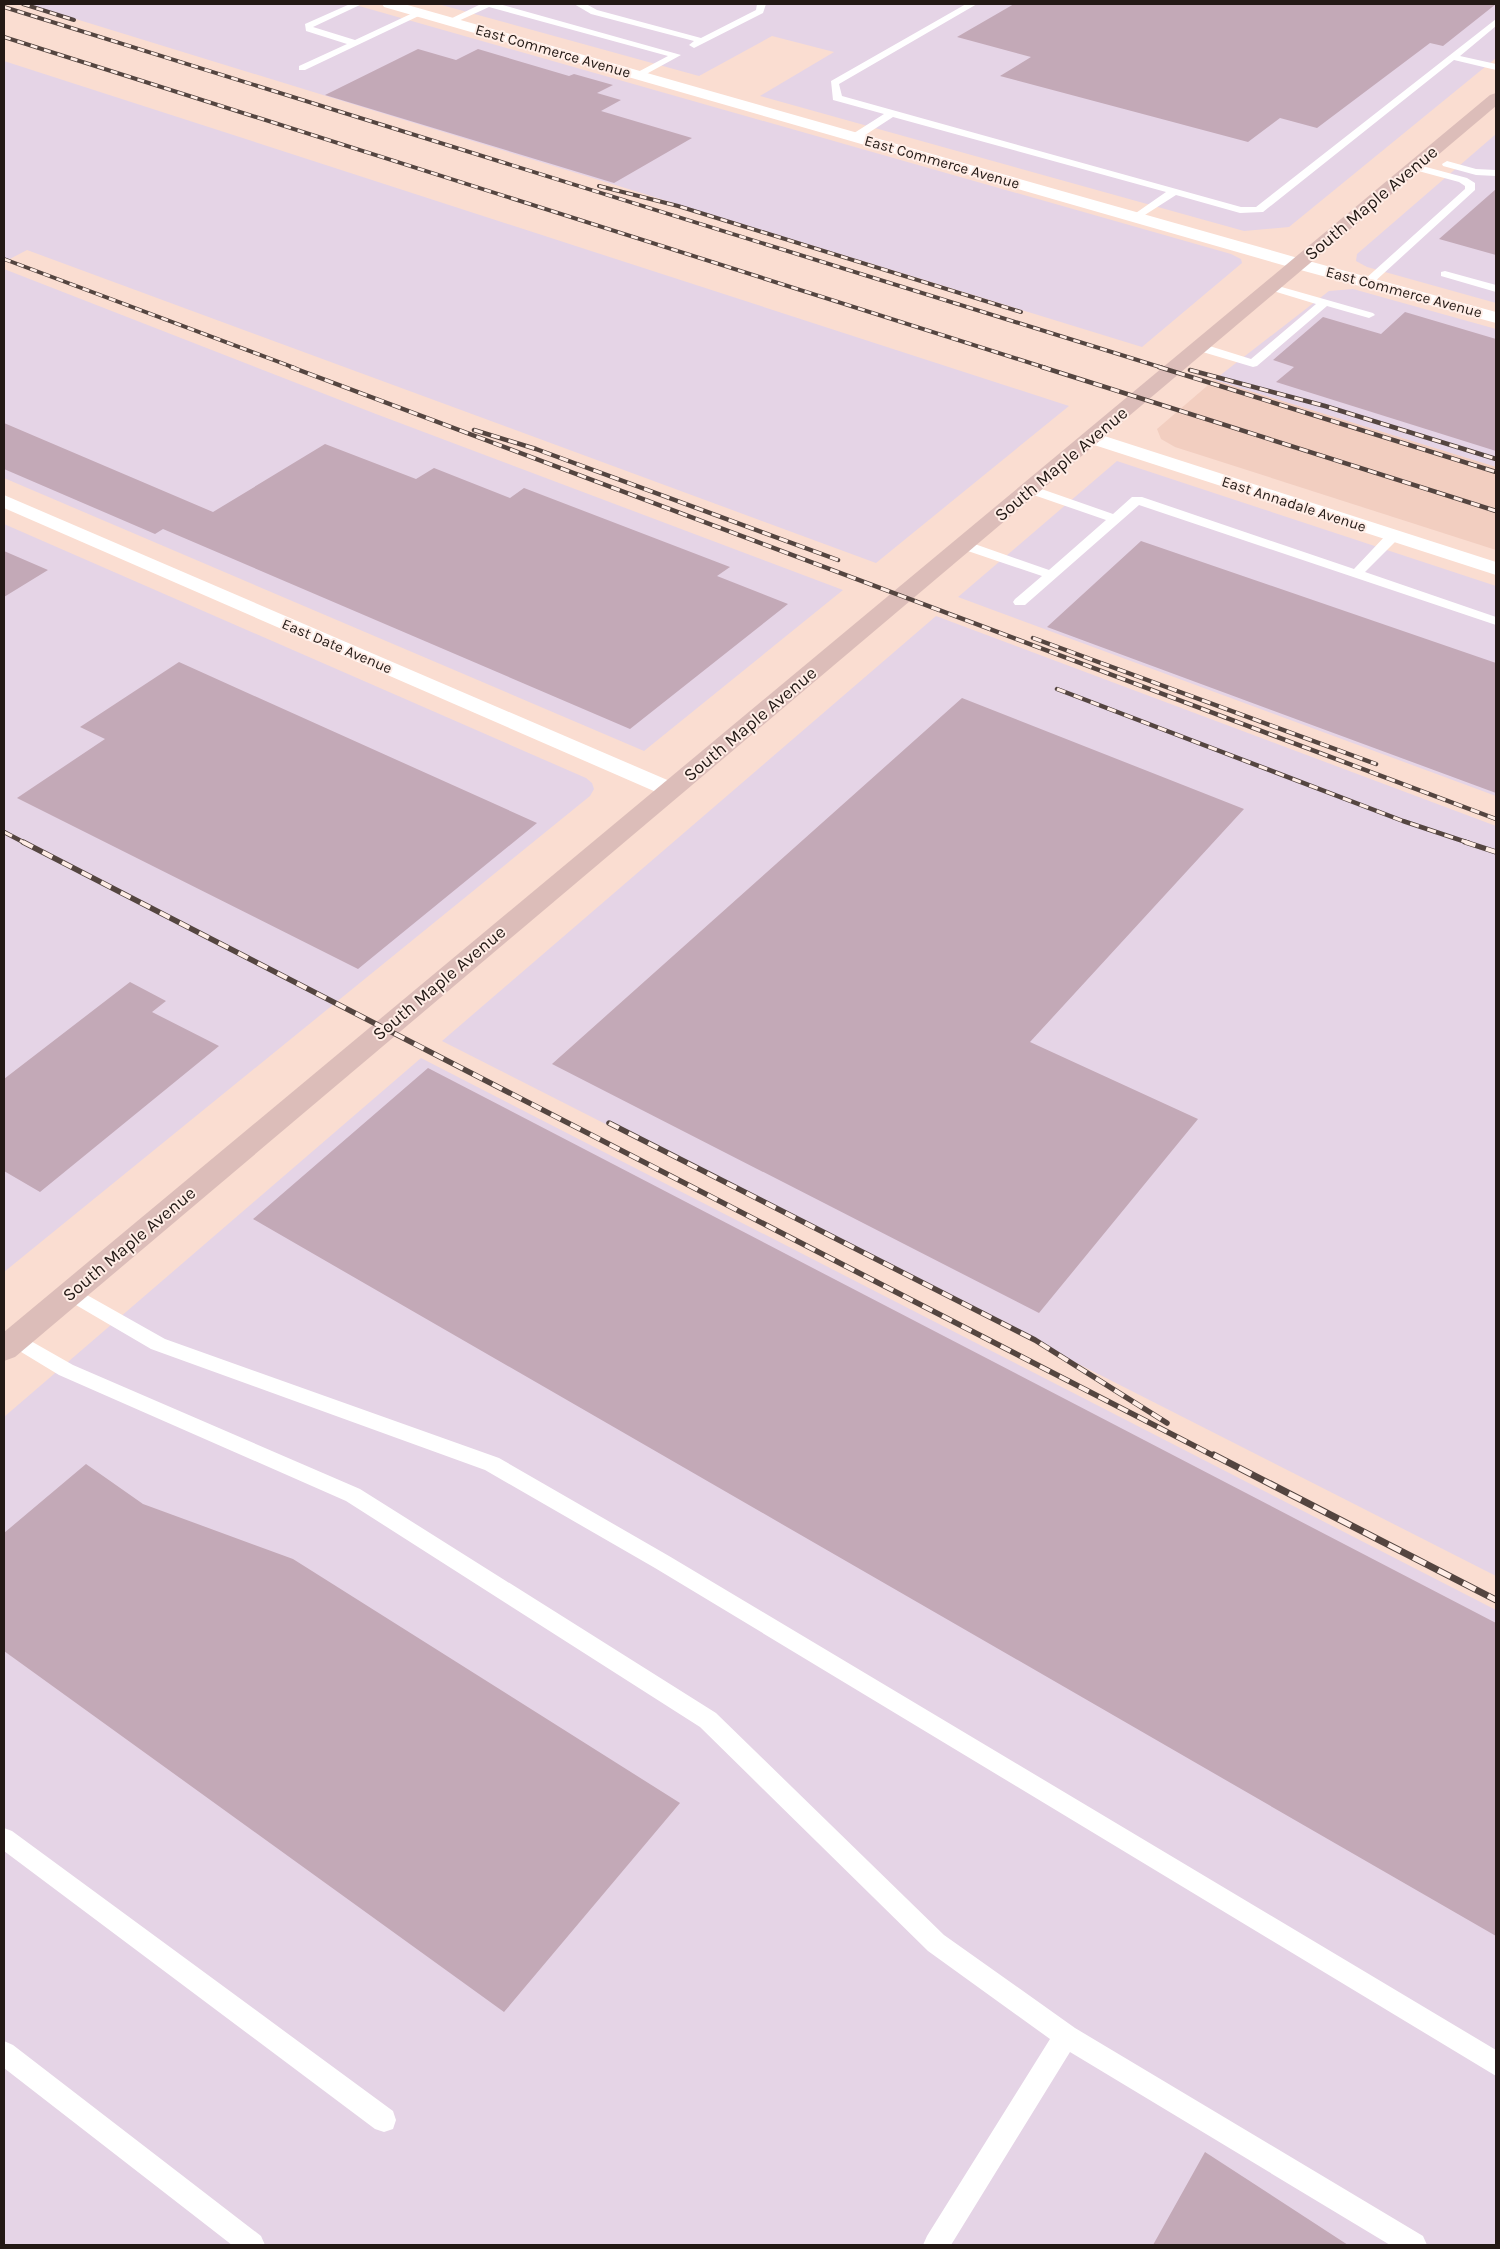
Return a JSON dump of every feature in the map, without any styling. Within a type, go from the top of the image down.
[{"type":"street","name":"East Commerce Avenue","points":[[390,4],[1299,264],[1496,318]]},
{"type":"street","name":"South Maple Avenue","points":[[8,1340],[71,1293],[1496,98]]},
{"type":"street","name":"East Annadale Avenue","points":[[1092,438],[1496,569]]},
{"type":"street","name":"East Date Avenue","points":[[4,501],[671,790]]},
{"type":"lane","points":[[355,43],[309,29],[308,26],[357,4]]},
{"type":"lane","points":[[451,21],[488,4],[676,55]]},
{"type":"lane","points":[[579,4],[594,12],[703,41]]},
{"type":"lane","points":[[639,75],[760,11],[761,4]]},
{"type":"lane","points":[[972,4],[834,83],[837,98],[1240,210],[1259,210],[1496,22]]},
{"type":"lane","points":[[302,68],[420,12]]},
{"type":"lane","points":[[1453,57],[1496,67]]},
{"type":"lane","points":[[855,137],[892,113]]},
{"type":"lane","points":[[1420,162],[1476,172],[1496,173]]},
{"type":"lane","points":[[1368,282],[1465,198],[1470,190],[1471,185],[1463,180],[1420,162]]},
{"type":"lane","points":[[1137,217],[1174,191]]},
{"type":"lane","points":[[1445,274],[1496,289]]},
{"type":"lane","points":[[1271,287],[1369,315]]},
{"type":"lane","points":[[1200,347],[1253,363],[1325,302]]},
{"type":"lane","points":[[1030,489],[1116,519]]},
{"type":"lane","points":[[1020,602],[1137,500],[1496,621]]},
{"type":"lane","points":[[1356,574],[1393,536]]},
{"type":"lane","points":[[964,545],[1051,575]]},
{"type":"lane","points":[[71,1293],[158,1344],[492,1464],[637,1547],[1496,2064]]},
{"type":"lane","points":[[8,1340],[66,1370],[354,1494],[708,1720],[936,1943],[1066,2036],[1414,2245]]},
{"type":"lane","points":[[4,1838],[384,2120]]},
{"type":"lane","points":[[936,2245],[1066,2036]]},
{"type":"lane","points":[[4,2053],[252,2245]]},
{"type":"shaded area","points":[[27,4],[352,4],[1231,254],[1241,259],[1242,263],[1142,347]]},
{"type":"shaded area","points":[[438,4],[1496,4],[1496,58],[1289,227],[1244,231],[760,96],[834,52],[772,36],[699,76]]},
{"type":"shaded area","points":[[4,61],[1069,406],[876,563],[27,250],[4,262]]},
{"type":"shaded area","points":[[1496,134],[1496,303],[1367,267],[1356,261],[1357,254]]},
{"type":"shaded area","points":[[4,269],[376,414],[843,590],[644,751],[4,478]]},
{"type":"shaded area","points":[[1353,289],[1496,329],[1496,467],[1214,380],[1329,291]]},
{"type":"shaded area","points":[[1214,380],[1496,467],[1496,550],[1175,447],[1161,439],[1157,429]]},
{"type":"shaded area","points":[[1117,461],[1496,586],[1496,796],[958,597]]},
{"type":"shaded area","points":[[4,524],[586,778],[592,783],[594,789],[590,796],[4,1272]]},
{"type":"shaded area","points":[[936,616],[1496,826],[1496,1576],[442,1041]]},
{"type":"shaded area","points":[[421,1058],[1496,1610],[1496,2245],[4,2245],[4,1417]]},
{"type":"building","points":[[1014,4],[1496,4],[1443,46],[1430,43],[1317,128],[1280,118],[1248,142],[1000,76],[1031,57],[957,37]]},
{"type":"building","points":[[418,49],[456,60],[478,49],[569,76],[574,74],[613,85],[597,93],[621,100],[601,111],[692,138],[614,183],[325,95]]},
{"type":"building","points":[[1496,189],[1496,255],[1439,239]]},
{"type":"building","points":[[1405,312],[1496,339],[1496,451],[1276,382],[1294,367],[1273,360],[1323,317],[1381,334]]},
{"type":"building","points":[[4,423],[213,512],[325,444],[416,479],[434,468],[510,498],[524,488],[730,567],[717,576],[788,604],[630,729],[163,529],[155,534],[4,469]]},
{"type":"building","points":[[1141,541],[1496,663],[1496,793],[1047,627]]},
{"type":"building","points":[[4,551],[48,570],[4,597]]},
{"type":"building","points":[[179,662],[537,823],[358,969],[17,798],[105,739],[80,727]]},
{"type":"building","points":[[962,698],[1244,809],[1030,1042],[1198,1119],[1039,1313],[552,1064]]},
{"type":"building","points":[[130,982],[166,1001],[152,1012],[219,1046],[40,1192],[4,1171],[4,1079]]},
{"type":"building","points":[[428,1068],[1496,1623],[1496,1936],[253,1219]]},
{"type":"building","points":[[86,1464],[143,1504],[293,1559],[680,1803],[504,2012],[4,1651],[4,1533]]},
{"type":"building","points":[[1205,2152],[1348,2245],[1153,2245]]},
{"type":"railway","points":[[23,4],[74,20]]},
{"type":"railway","points":[[4,7],[1163,368]]},
{"type":"railway","points":[[4,37],[1046,368]]},
{"type":"railway","points":[[599,186],[678,206],[1021,312]]},
{"type":"railway","points":[[4,259],[295,368]]},
{"type":"railway","points":[[291,367],[1496,819]]},
{"type":"railway","points":[[1042,367],[1496,511]]},
{"type":"railway","points":[[1159,367],[1496,472]]},
{"type":"railway","points":[[1190,370],[1325,406],[1496,459]]},
{"type":"railway","points":[[474,430],[536,449],[838,560]]},
{"type":"railway","points":[[1033,638],[1376,764]]},
{"type":"railway","points":[[1057,689],[1403,821],[1469,843]]},
{"type":"railway","points":[[4,832],[25,843]]},
{"type":"railway","points":[[23,842],[1216,1457]]},
{"type":"railway","points":[[1465,842],[1496,852]]},
{"type":"railway","points":[[609,1123],[1035,1340],[1167,1423]]},
{"type":"railway","points":[[1214,1455],[1496,1600]]}]
